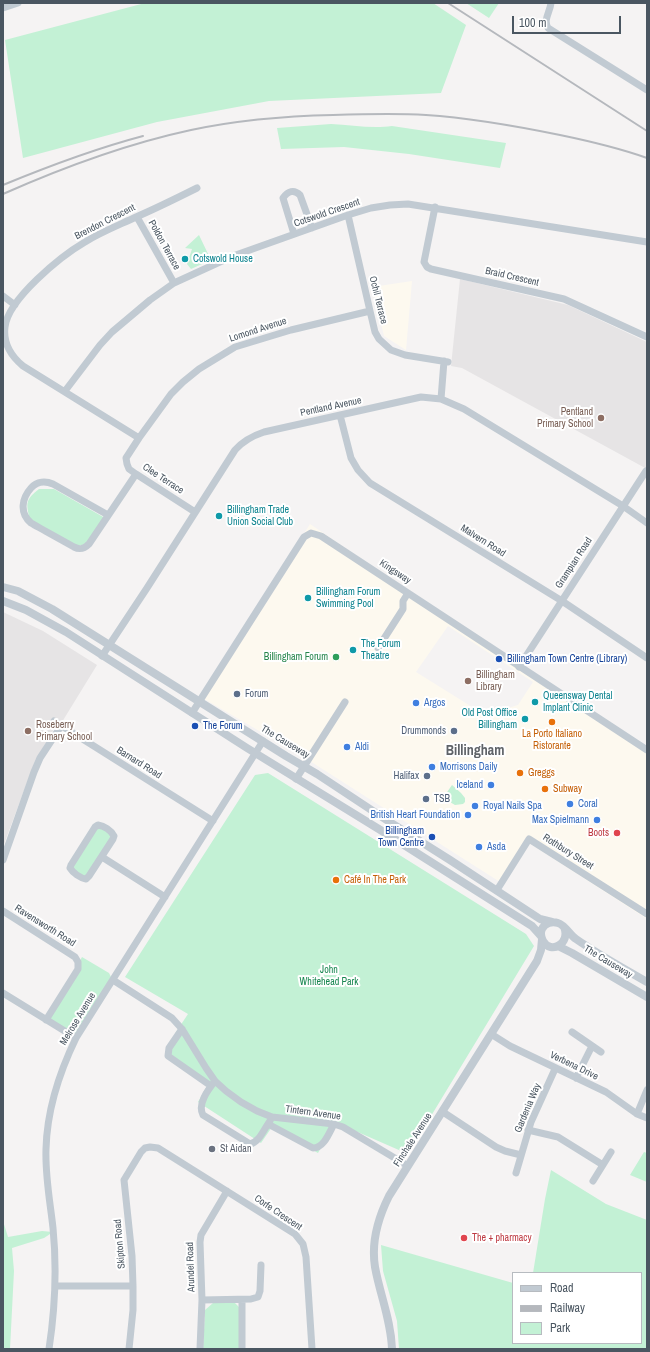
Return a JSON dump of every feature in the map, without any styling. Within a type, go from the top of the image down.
[{"type":"street","points":[[3,8],[18,3]]},
{"type":"street","points":[[551,3],[546,19],[546,26],[548,28],[647,90]]},
{"type":"street","name":"Brendon Crescent","points":[[139,438],[23,366],[9,352],[6,343],[4,325],[15,305],[38,278],[61,258],[110,228],[137,217],[197,188]]},
{"type":"street","points":[[294,234],[283,198],[289,192],[297,192],[300,195],[312,228]]},
{"type":"street","name":"Cotswold Crescent","points":[[65,391],[100,345],[112,332],[150,300],[174,283],[232,256],[371,208],[408,204],[434,207],[647,242]]},
{"type":"street","name":"Braid Crescent","points":[[434,207],[424,262],[427,267],[564,299],[647,337]]},
{"type":"street","name":"Ochil Terrace","points":[[348,215],[375,332],[379,339],[391,350],[405,355],[446,361],[441,399]]},
{"type":"street","name":"Poldon Terrace","points":[[137,217],[174,283]]},
{"type":"street","points":[[3,296],[15,305]]},
{"type":"street","name":"Lomond Avenue","points":[[126,458],[171,394],[199,369],[235,347],[291,330],[370,311]]},
{"type":"street","name":"Pentland Avenue","points":[[102,656],[235,450],[242,442],[252,436],[264,432],[422,397],[441,399],[464,409],[623,506],[647,523]]},
{"type":"street","name":"Malvern Road","points":[[340,415],[351,458],[358,470],[370,483],[562,601],[647,658]]},
{"type":"street","name":"Clee Terrace","points":[[126,458],[129,469],[195,512]]},
{"type":"street","name":"Grampian Road","points":[[520,667],[646,471]]},
{"type":"street","points":[[108,515],[47,481],[33,485],[23,501],[22,507],[24,514],[30,522],[78,549],[86,548],[136,474]]},
{"type":"street","name":"Kingsway","points":[[192,713],[304,537],[311,533],[321,536],[647,750]]},
{"type":"street","name":"The Causeway","points":[[3,587],[18,592],[52,609],[305,766],[540,919],[558,923],[574,939],[647,982]]},
{"type":"street","points":[[378,648],[403,609],[404,601],[408,593]]},
{"type":"street","name":"The Causeway","points":[[3,601],[46,620],[296,779],[382,831],[532,926],[547,946],[556,947],[572,953],[647,997]]},
{"type":"street","points":[[296,779],[345,702]]},
{"type":"street","name":"Barnard Road","points":[[54,721],[213,821]]},
{"type":"street","points":[[3,860],[40,758],[61,726]]},
{"type":"street","name":"Melrose Avenue","points":[[49,1349],[55,1286],[53,1228],[46,1174],[47,1136],[51,1105],[56,1088],[76,1038],[263,741]]},
{"type":"street","points":[[98,825],[112,832],[114,836],[102,857],[86,878],[82,878],[70,868],[95,827],[98,825]]},
{"type":"street","name":"Rothbury Street","points":[[497,890],[528,839],[647,914]]},
{"type":"street","points":[[102,857],[165,897]]},
{"type":"street","name":"Ravensworth Road","points":[[3,911],[75,957],[78,962],[78,969],[46,1020]]},
{"type":"street","points":[[541,938],[542,930],[545,926],[552,922]]},
{"type":"street","points":[[556,947],[563,943],[566,932],[564,928]]},
{"type":"street","name":"Finchale Avenue","points":[[392,1349],[391,1330],[375,1266],[374,1241],[379,1218],[383,1208],[408,1166],[537,961],[542,946],[541,938]]},
{"type":"street","name":"Finchale Avenue","points":[[537,961],[556,947]]},
{"type":"street","name":"Tintern Avenue","points":[[113,980],[172,1018],[182,1029],[206,1068],[213,1083],[226,1090],[270,1120],[334,1124],[351,1130],[408,1166]]},
{"type":"street","points":[[3,993],[76,1038]]},
{"type":"street","points":[[182,1029],[168,1048],[168,1056],[213,1083],[201,1105],[203,1116],[250,1144],[258,1140],[270,1120],[313,1148],[321,1146],[334,1124]]},
{"type":"street","points":[[572,1032],[601,1052]]},
{"type":"street","name":"Verbena Drive","points":[[491,1034],[510,1046],[555,1069],[606,1092],[637,1114],[647,1118]]},
{"type":"street","points":[[576,1078],[592,1046]]},
{"type":"street","name":"Gardenia Way","points":[[516,1173],[528,1130],[555,1069]]},
{"type":"street","points":[[637,1114],[647,1090]]},
{"type":"street","points":[[443,1112],[505,1151],[521,1155]]},
{"type":"street","points":[[528,1130],[558,1138],[603,1165]]},
{"type":"street","name":"Corfe Crescent","points":[[150,1147],[158,1148],[295,1234],[303,1244],[306,1257],[312,1349]]},
{"type":"street","name":"Skipton Road","points":[[129,1349],[133,1310],[133,1286],[132,1256],[124,1180],[141,1152],[145,1148],[150,1147]]},
{"type":"street","points":[[593,1181],[611,1152]]},
{"type":"street","name":"Arundel Road","points":[[200,1349],[202,1300],[201,1235],[203,1229],[227,1191]]},
{"type":"street","points":[[202,1300],[242,1300],[251,1299],[258,1296],[260,1291],[261,1265]]},
{"type":"street","points":[[55,1286],[133,1286]]},
{"type":"street","points":[[242,1300],[242,1349]]},
{"type":"shaded area","name":"Pentland Primary School","points":[[460,279],[568,305],[647,342],[647,469],[462,368],[451,366]]},
{"type":"shaded area","points":[[412,281],[406,350],[384,336],[372,287]]},
{"type":"shaded area","points":[[310,524],[647,753],[647,919],[529,843],[500,882],[302,756],[201,697]],"holes":[[[448,626],[533,682],[518,705],[485,715],[416,672]]]},
{"type":"shaded area","name":"Roseberry Primary School","points":[[3,612],[43,631],[97,665],[62,722],[54,728],[35,761],[3,847]]},
{"type":"green space","points":[[145,3],[433,3],[466,25],[441,93],[269,101],[157,122],[23,158],[5,40]]},
{"type":"green space","points":[[466,3],[499,3],[489,18]]},
{"type":"green space","points":[[331,124],[370,127],[392,126],[506,143],[500,168],[409,154],[344,147],[281,149],[277,128]]},
{"type":"green space","points":[[199,235],[211,260],[191,269],[187,264],[192,249],[185,248]]},
{"type":"green space","points":[[39,489],[54,489],[105,518],[92,540],[82,545],[72,545],[30,520],[27,506],[28,502],[31,496]]},
{"type":"green space","name":"John Whitehead Park","points":[[268,773],[526,934],[534,946],[408,1154],[337,1123],[334,1124],[318,1153],[272,1127],[261,1143],[198,1102],[207,1086],[165,1055],[176,1032],[188,1014],[125,977],[255,775]]},
{"type":"green space","points":[[452,785],[465,798],[465,802],[463,804],[455,805],[443,798]]},
{"type":"green space","points":[[98,825],[114,837],[86,879],[70,868]]},
{"type":"green space","points":[[82,957],[109,973],[111,977],[76,1035],[49,1019]]},
{"type":"green space","points":[[644,1152],[647,1153],[647,1182],[630,1175]]},
{"type":"green space","points":[[551,1170],[606,1204],[647,1220],[647,1349],[399,1349],[397,1321],[383,1271],[381,1245],[512,1283],[512,1344],[642,1344],[642,1272],[533,1272]]},
{"type":"green space","points":[[3,1221],[8,1237],[42,1231],[53,1232],[44,1238],[12,1248],[14,1271],[10,1349],[3,1349]]},
{"type":"green space","points":[[234,1302],[239,1307],[239,1349],[203,1349],[205,1310],[213,1303]]},
{"type":"railway","points":[[448,3],[647,131]]},
{"type":"railway","points":[[3,194],[96,157],[143,142],[191,130],[226,124],[297,116],[391,114],[426,115],[477,120],[571,137],[647,158]]},
{"type":"railway","points":[[3,185],[72,158],[143,136]]},
{"type":"place","name":"Cotswold House","points":[[185,259]]},
{"type":"place","name":"Pentland Primary School","points":[[601,418]]},
{"type":"place","name":"Billingham Trade Union Social Club","points":[[219,516]]},
{"type":"place","name":"Billingham Forum Swimming Pool","points":[[308,598]]},
{"type":"place","name":"The Forum Theatre","points":[[353,650]]},
{"type":"place","name":"Billingham Forum","points":[[336,657]]},
{"type":"place","name":"Billingham Town Centre (Library)","points":[[499,659]]},
{"type":"place","name":"Billingham Library","points":[[468,681]]},
{"type":"place","name":"Forum","points":[[237,694]]},
{"type":"place","name":"Queensway Dental Implant Clinic","points":[[535,702]]},
{"type":"place","name":"Argos","points":[[416,703]]},
{"type":"place","name":"Old Post Office Billingham","points":[[525,719]]},
{"type":"place","name":"La Porto Italiano Ristorante","points":[[552,722]]},
{"type":"place","name":"The Forum","points":[[195,726]]},
{"type":"place","name":"Roseberry Primary School","points":[[28,731]]},
{"type":"place","name":"Drummonds","points":[[454,731]]},
{"type":"place","name":"Aldi","points":[[347,747]]},
{"type":"place","name":"Morrisons Daily","points":[[432,767]]},
{"type":"place","name":"Greggs","points":[[520,773]]},
{"type":"place","name":"Halifax","points":[[427,776]]},
{"type":"place","name":"Iceland","points":[[491,785]]},
{"type":"place","name":"Subway","points":[[545,789]]},
{"type":"place","name":"TSB","points":[[426,799]]},
{"type":"place","name":"Coral","points":[[570,804]]},
{"type":"place","name":"Royal Nails Spa","points":[[475,806]]},
{"type":"place","name":"British Heart Foundation","points":[[468,815]]},
{"type":"place","name":"Max Spielmann","points":[[597,820]]},
{"type":"place","name":"Boots","points":[[617,833]]},
{"type":"place","name":"Billingham Town Centre","points":[[432,837]]},
{"type":"place","name":"Asda","points":[[479,847]]},
{"type":"place","name":"Café In The Park","points":[[336,880]]},
{"type":"place","name":"St Aidan","points":[[212,1149]]},
{"type":"place","name":"The + pharmacy","points":[[464,1238]]},
{"type":"district","name":"Billingham","points":[[475,751]]}]
